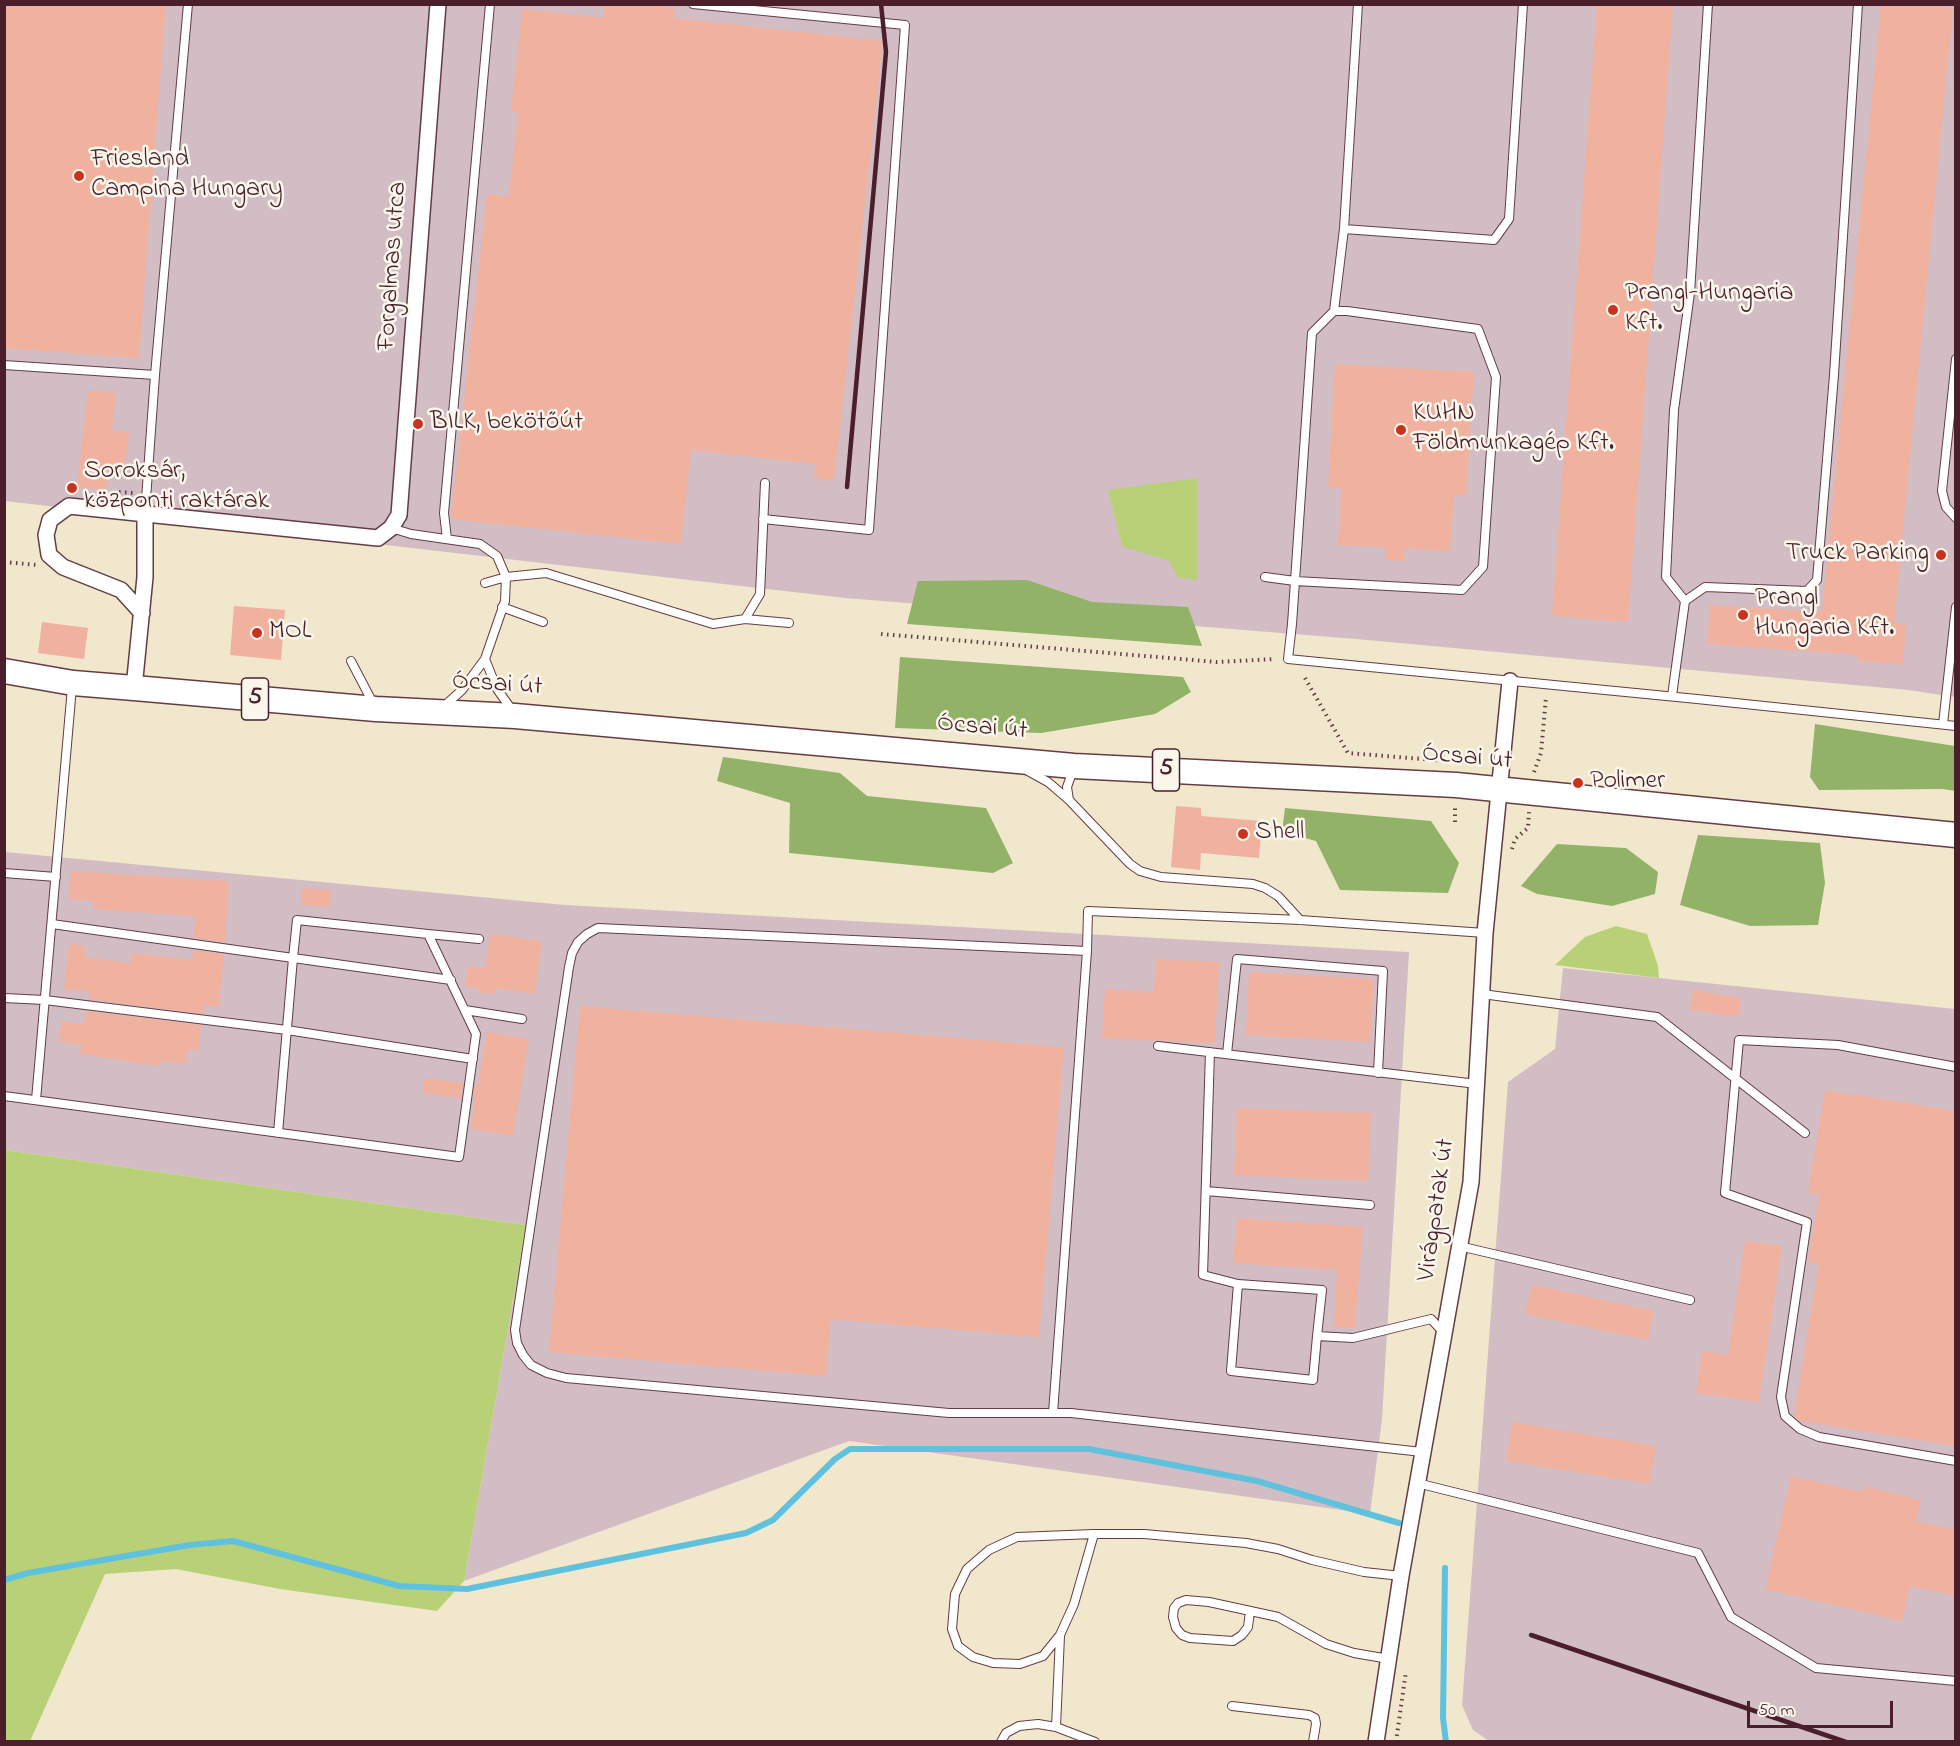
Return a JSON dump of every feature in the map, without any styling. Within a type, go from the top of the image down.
[{"type":"main road","name":"Ócsai út","points":[[4,670],[73,683],[376,709],[515,716],[1074,766],[1456,785],[1956,835]]},
{"type":"street","name":"Forgalmas utca","points":[[391,528],[399,515],[438,4]]},
{"type":"street","points":[[142,613],[121,590],[63,567],[49,555],[46,535],[50,520],[69,506],[378,538],[391,528]]},
{"type":"street","points":[[134,688],[146,577],[145,513]]},
{"type":"street","name":"Virágpatak út","points":[[1377,1742],[1401,1576],[1471,1182],[1485,933],[1510,681]]},
{"type":"lane","points":[[145,513],[188,4]]},
{"type":"lane","points":[[447,539],[444,513],[490,4]]},
{"type":"lane","points":[[693,4],[904,25],[869,530],[763,519]]},
{"type":"lane","points":[[1358,4],[1344,229],[1334,311],[1312,333],[1288,659],[1956,726]]},
{"type":"lane","points":[[1344,229],[1494,240],[1509,219],[1522,4]]},
{"type":"lane","points":[[1672,696],[1685,601],[1666,577],[1674,410],[1690,293],[1708,4]]},
{"type":"lane","points":[[1685,601],[1705,587],[1807,591],[1817,580],[1834,375],[1858,4]]},
{"type":"lane","points":[[1265,577],[1295,581],[1461,590],[1483,567],[1496,377],[1478,329],[1347,310],[1334,311]]},
{"type":"lane","points":[[1956,359],[1942,491],[1946,507],[1956,518]]},
{"type":"lane","points":[[4,365],[155,375]]},
{"type":"lane","points":[[745,619],[760,594],[765,483]]},
{"type":"lane","points":[[391,528],[411,534],[480,544],[497,556],[506,577],[505,601],[485,659],[462,690],[439,711]]},
{"type":"lane","points":[[484,583],[506,577],[546,573],[713,624],[745,619],[789,623]]},
{"type":"lane","points":[[502,607],[543,622]]},
{"type":"lane","points":[[1943,724],[1956,607]]},
{"type":"lane","points":[[485,659],[497,689],[515,716]]},
{"type":"lane","points":[[351,661],[376,709]]},
{"type":"lane","points":[[36,1100],[73,683]]},
{"type":"lane","points":[[938,753],[1031,771],[1069,800],[1119,854],[1140,871],[1161,877],[1253,884],[1278,896],[1300,920]]},
{"type":"lane","points":[[1069,800],[1067,787],[1074,766]]},
{"type":"lane","points":[[4,873],[56,877]]},
{"type":"lane","points":[[1053,1413],[1088,911],[1300,920],[1485,933]]},
{"type":"lane","points":[[278,1133],[297,920],[479,939]]},
{"type":"lane","points":[[52,924],[451,980]]},
{"type":"lane","points":[[1087,951],[598,928],[587,934],[578,942],[572,953],[569,967],[515,1330],[517,1343],[531,1365],[547,1373],[566,1378],[949,1413],[1071,1413],[1422,1452]]},
{"type":"lane","points":[[4,1096],[459,1157],[476,1034],[428,934]]},
{"type":"lane","points":[[1227,1054],[1237,958],[1383,971],[1378,1073]]},
{"type":"lane","points":[[1482,994],[1657,1017],[1805,1133]]},
{"type":"lane","points":[[4,998],[45,1000],[287,1030],[473,1059]]},
{"type":"lane","points":[[465,1010],[522,1019]]},
{"type":"lane","points":[[1956,1067],[1838,1045],[1739,1040],[1725,1193],[1807,1222],[1781,1397],[1785,1416],[1800,1429],[1819,1437],[1956,1461]]},
{"type":"lane","points":[[1158,1046],[1477,1084]]},
{"type":"lane","points":[[1210,1052],[1203,1275],[1238,1284],[1322,1290],[1313,1380],[1231,1371],[1238,1284]]},
{"type":"lane","points":[[1206,1191],[1370,1205]]},
{"type":"lane","points":[[1460,1246],[1690,1300]]},
{"type":"lane","points":[[1317,1336],[1353,1338],[1431,1318],[1444,1333]]},
{"type":"lane","points":[[1417,1483],[1698,1553],[1731,1617],[1816,1668],[1956,1681]]},
{"type":"lane","points":[[1094,1534],[1074,1604],[1060,1635],[1043,1656],[1020,1664],[993,1663],[973,1657],[958,1646],[952,1629],[955,1594],[967,1569],[989,1550],[1017,1537],[1094,1534],[1144,1534],[1246,1543],[1278,1549],[1312,1560],[1364,1572],[1401,1576]]},
{"type":"lane","points":[[1250,1611],[1248,1627],[1233,1641],[1190,1638],[1182,1635],[1176,1628],[1173,1617],[1174,1608],[1178,1603],[1186,1600],[1209,1602],[1278,1617],[1326,1644],[1354,1653],[1389,1659]]},
{"type":"lane","points":[[1056,1728],[1060,1635]]},
{"type":"lane","points":[[1232,1706],[1310,1715],[1315,1718],[1316,1724],[1313,1742]]},
{"type":"lane","points":[[1001,1742],[1006,1733],[1019,1726],[1038,1724],[1095,1742]]},
{"type":"path","points":[[881,634],[1217,662],[1288,659]]},
{"type":"path","points":[[1305,678],[1348,753],[1457,762],[1455,822]]},
{"type":"shaded area","points":[[5,5],[1955,5],[1955,697],[1908,690],[1356,639],[845,598],[5,501]]},
{"type":"shaded area","points":[[5,852],[565,905],[1409,952],[1382,1419],[1370,1514],[849,1441],[464,1581],[526,1225],[5,1150]]},
{"type":"shaded area","points":[[1563,968],[1955,1009],[1955,1741],[1489,1741],[1473,1730],[1462,1705],[1508,1082],[1555,1049]]},
{"type":"green space","points":[[1198,478],[1198,580],[1178,578],[1169,561],[1122,546],[1108,490]]},
{"type":"green space","points":[[1027,580],[1092,602],[1188,607],[1202,646],[907,624],[918,581]]},
{"type":"green space","points":[[900,657],[1183,677],[1191,692],[1155,714],[1041,733],[895,728]]},
{"type":"green space","points":[[1815,724],[1955,746],[1955,791],[1943,789],[1819,790],[1810,777]]},
{"type":"green space","points":[[723,757],[840,773],[867,796],[986,808],[1013,863],[993,873],[789,853],[790,803],[717,781]]},
{"type":"green space","points":[[1285,808],[1431,821],[1459,863],[1448,893],[1340,890],[1316,841],[1282,832]]},
{"type":"green space","points":[[1698,835],[1820,843],[1825,883],[1818,925],[1750,926],[1680,905]]},
{"type":"green space","points":[[1557,844],[1626,848],[1658,872],[1655,894],[1612,906],[1537,894],[1521,886]]},
{"type":"green space","points":[[1616,926],[1647,934],[1658,966],[1659,978],[1555,965],[1585,937]]},
{"type":"green space","points":[[5,1150],[526,1225],[464,1581],[437,1611],[280,1589],[176,1569],[105,1574],[30,1741],[5,1741]]},
{"type":"building","name":"Friesland Campina Hungary","points":[[4,4],[166,4],[139,358],[4,348]]},
{"type":"building","points":[[605,4],[646,4],[675,8],[674,18],[883,41],[834,480],[814,478],[816,464],[691,450],[681,544],[451,519],[487,194],[509,196],[518,112],[511,111],[522,9],[603,18]]},
{"type":"building","name":"Prangl-Hungaria Kft.","points":[[1597,4],[1673,4],[1628,622],[1552,616]]},
{"type":"building","points":[[1881,4],[1918,4],[1953,8],[1894,623],[1906,624],[1903,664],[1858,661],[1858,655],[1707,644],[1710,605],[1822,612]]},
{"type":"building","name":"KUHN Földmunkagép Kft.","points":[[1335,364],[1474,372],[1466,495],[1454,495],[1450,551],[1405,548],[1404,561],[1385,560],[1386,547],[1338,545],[1341,488],[1328,487]]},
{"type":"building","points":[[88,390],[116,393],[112,430],[129,432],[124,477],[108,475],[106,490],[77,487]]},
{"type":"building","name":"MOL","points":[[234,606],[285,610],[281,660],[230,655]]},
{"type":"building","points":[[42,622],[88,628],[84,659],[38,653]]},
{"type":"building","points":[[1176,806],[1201,808],[1201,816],[1262,821],[1259,858],[1201,853],[1200,870],[1171,867]]},
{"type":"building","points":[[71,871],[229,881],[225,942],[194,938],[195,916],[93,909],[94,901],[69,899]]},
{"type":"building","points":[[303,888],[331,890],[330,907],[301,905]]},
{"type":"building","points":[[490,934],[542,941],[535,994],[495,988],[494,994],[478,992],[478,988],[465,986],[468,966],[485,968]]},
{"type":"building","points":[[69,944],[86,946],[84,957],[130,963],[131,953],[192,960],[193,950],[224,954],[219,1007],[204,1005],[203,1014],[88,999],[89,992],[64,989]]},
{"type":"building","points":[[1156,959],[1219,962],[1215,1043],[1102,1038],[1105,989],[1154,992]]},
{"type":"building","points":[[1249,972],[1374,979],[1370,1042],[1246,1035]]},
{"type":"building","points":[[1693,990],[1741,998],[1738,1017],[1690,1010]]},
{"type":"building","points":[[580,1006],[1064,1047],[1039,1337],[831,1319],[826,1376],[549,1352]]},
{"type":"building","points":[[86,1011],[201,1025],[198,1051],[187,1050],[185,1064],[161,1061],[160,1066],[80,1054],[81,1045],[58,1041],[62,1021],[84,1025]]},
{"type":"building","points":[[487,1032],[529,1039],[513,1136],[471,1129],[475,1084],[478,1085]]},
{"type":"building","points":[[424,1078],[463,1083],[461,1098],[423,1093]]},
{"type":"building","points":[[1825,1090],[1956,1111],[1956,1446],[1800,1421],[1794,1416],[1819,1264],[1808,1262],[1819,1194],[1808,1192]]},
{"type":"building","points":[[1237,1108],[1371,1113],[1368,1181],[1234,1175]]},
{"type":"building","points":[[1237,1218],[1363,1227],[1355,1328],[1334,1327],[1337,1270],[1233,1263]]},
{"type":"building","points":[[1745,1241],[1782,1246],[1759,1402],[1696,1393],[1702,1351],[1728,1355]]},
{"type":"building","points":[[1532,1285],[1654,1311],[1648,1340],[1525,1314]]},
{"type":"building","points":[[1512,1422],[1656,1446],[1650,1484],[1506,1461]]},
{"type":"building","points":[[1791,1476],[1862,1492],[1863,1486],[1921,1500],[1916,1521],[1956,1530],[1956,1596],[1910,1586],[1902,1621],[1765,1589]]},
{"type":"waterway","points":[[4,1580],[28,1573],[190,1545],[233,1541],[399,1586],[467,1589],[746,1533],[773,1520],[835,1459],[850,1449],[1089,1449],[1257,1481],[1399,1523]]},
{"type":"waterway","points":[[1445,1568],[1443,1718],[1446,1742]]},
{"type":"railway","points":[[847,487],[886,52],[881,4]]},
{"type":"railway","points":[[1531,1635],[1846,1742]]},
{"type":"place","name":"Friesland Campina Hungary","points":[[79,176]]},
{"type":"place","name":"Prangl-Hungaria Kft.","points":[[1613,310]]},
{"type":"place","name":"BILK, bekötőút","points":[[418,424]]},
{"type":"place","name":"KUHN Földmunkagép Kft.","points":[[1401,430]]},
{"type":"place","name":"Soroksár, központi raktárak","points":[[72,488]]},
{"type":"place","name":"Truck Parking","points":[[1941,555]]},
{"type":"place","name":"Prangl Hungaria Kft.","points":[[1743,615]]},
{"type":"place","name":"MOL","points":[[257,633]]},
{"type":"place","name":"Polimer","points":[[1578,783]]},
{"type":"place","name":"Shell","points":[[1243,834]]}]
